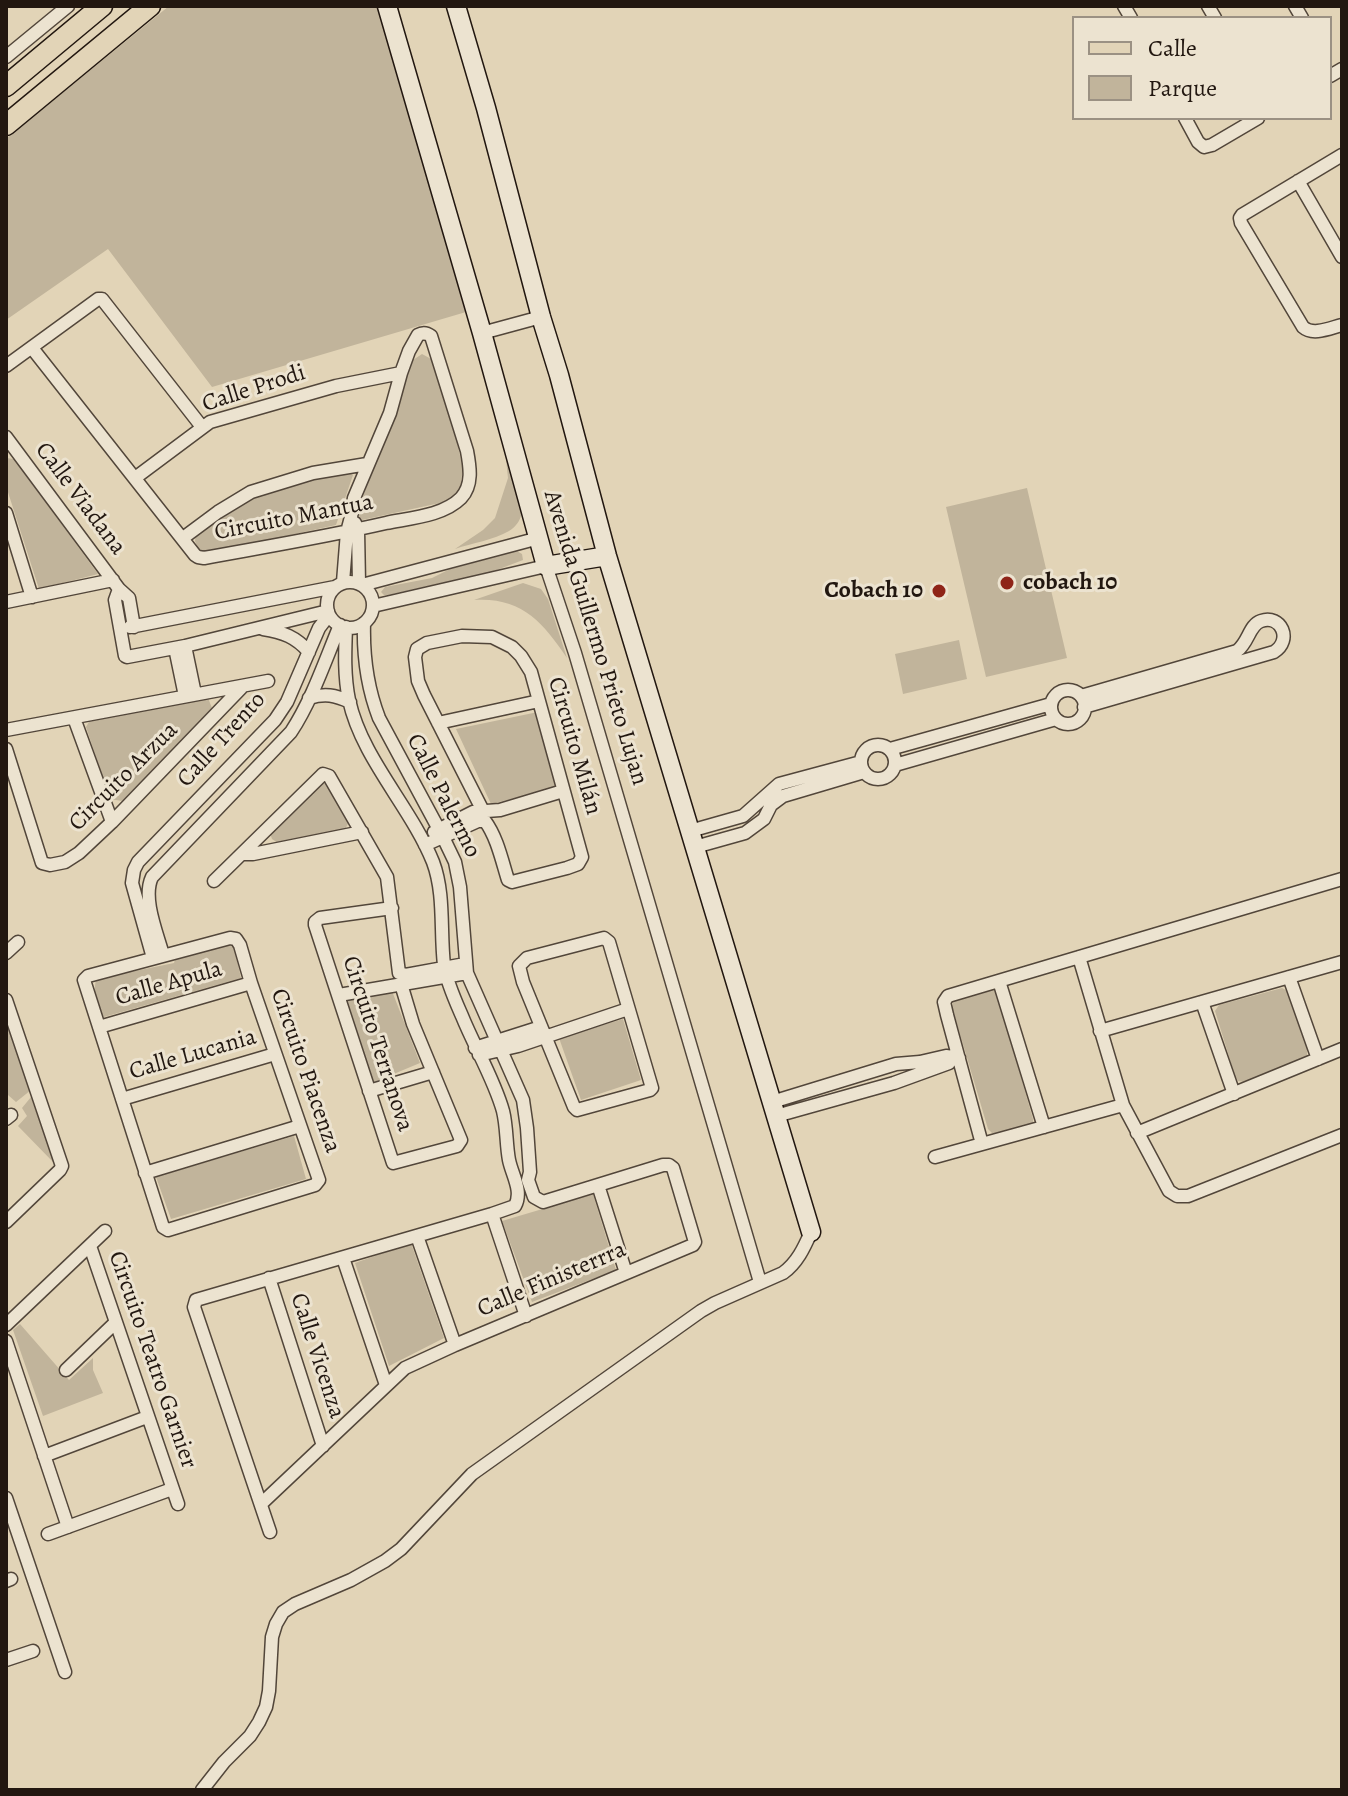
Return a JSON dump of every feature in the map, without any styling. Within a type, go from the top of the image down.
[{"type":"main road","points":[[6,86],[102,6]]},
{"type":"main road","points":[[6,125],[150,6]]},
{"type":"street","points":[[6,57],[68,6]]},
{"type":"street","name":"Avenida Guillermo Prieto Lujan","points":[[387,6],[546,566],[575,653],[760,1282]]},
{"type":"street","name":"Avenida Guillermo Prieto Lujan","points":[[456,6],[607,556],[811,1232]]},
{"type":"street","points":[[1186,120],[1204,147],[1255,120]]},
{"type":"street","points":[[1342,155],[1240,218],[1303,327],[1314,331],[1342,325]]},
{"type":"street","points":[[1298,181],[1342,257]]},
{"type":"street","points":[[6,366],[102,299],[202,427]]},
{"type":"street","points":[[482,333],[541,317]]},
{"type":"street","name":"Circuito Mantua","points":[[32,348],[198,557],[204,558],[352,531],[435,512],[453,504],[466,492],[470,468],[467,451],[431,336],[424,333],[416,337],[401,373]]},
{"type":"street","points":[[352,531],[339,584],[328,598],[328,613],[343,626],[364,623],[373,606],[368,591],[361,584],[351,517],[354,498],[390,413],[401,373]]},
{"type":"street","name":"Calle Prodi","points":[[135,478],[202,427],[219,420],[336,386],[401,373]]},
{"type":"street","name":"Calle Viadana","points":[[6,437],[129,598],[134,627]]},
{"type":"street","points":[[183,538],[251,492],[313,473],[367,464]]},
{"type":"street","points":[[6,513],[32,597]]},
{"type":"street","points":[[121,630],[348,581],[361,584],[539,538]]},
{"type":"street","points":[[373,606],[546,566],[607,556]]},
{"type":"street","points":[[6,602],[116,584]]},
{"type":"street","name":"Calle Viadana","points":[[116,584],[115,600],[126,657],[180,647]]},
{"type":"street","points":[[190,695],[180,647],[328,613]]},
{"type":"street","name":"Calle Trento","points":[[158,956],[132,883],[134,870],[138,862],[275,720],[287,702],[328,613]]},
{"type":"street","points":[[1256,622],[1278,623],[1283,630],[1283,643],[1274,652],[1082,701],[1237,651],[1256,622]]},
{"type":"street","name":"Calle Palermo","points":[[364,623],[364,662],[375,709],[441,833],[458,874],[466,968],[523,1100],[530,1172],[528,1180],[531,1192],[542,1200]]},
{"type":"street","name":"Calle Trento","points":[[158,956],[147,888],[152,877],[283,742],[297,723],[343,626]]},
{"type":"street","name":"Calle Palermo","points":[[343,626],[350,702],[363,737],[424,842],[434,865],[439,884],[446,972],[503,1112],[511,1176],[519,1199],[513,1207],[492,1214]]},
{"type":"street","points":[[256,628],[293,637],[309,652]]},
{"type":"street","name":"Circuito Milán","points":[[441,833],[485,821],[510,882],[582,861],[526,663],[512,647],[492,637],[462,636],[427,643],[417,649],[415,668],[424,695],[483,811]]},
{"type":"street","name":"Circuito Arzua","points":[[6,730],[268,681]]},
{"type":"street","name":"Circuito Arzua","points":[[6,749],[40,859],[50,865],[72,858],[112,822],[243,686]]},
{"type":"street","points":[[895,765],[1056,719],[1066,723],[1077,721],[1081,717],[1082,701],[1072,690],[1056,694],[1051,709],[1056,719]]},
{"type":"street","points":[[309,698],[327,694],[350,702]]},
{"type":"street","points":[[438,723],[539,701]]},
{"type":"street","points":[[862,767],[865,751],[869,747],[880,745],[890,749],[1051,704]]},
{"type":"street","points":[[74,718],[112,822]]},
{"type":"street","points":[[862,767],[873,778],[885,778],[895,765],[890,749]]},
{"type":"street","points":[[692,839],[743,816],[779,784],[862,767]]},
{"type":"street","name":"Circuito Terranova","points":[[214,881],[323,774],[329,776],[387,877],[392,908],[400,978],[413,1024],[460,1137],[457,1146],[393,1163],[315,922],[320,918],[392,908]]},
{"type":"street","points":[[424,842],[473,812],[500,810],[563,791]]},
{"type":"street","points":[[242,854],[362,832]]},
{"type":"street","points":[[982,1144],[944,1002],[948,996],[1342,879]]},
{"type":"street","name":"Circuito Piacenza","points":[[234,938],[240,945],[251,983],[319,1176],[318,1183],[165,1230],[84,982],[86,978],[158,956],[234,938]]},
{"type":"street","points":[[604,938],[609,942],[628,1009],[652,1084],[650,1090],[576,1109],[519,966],[527,958],[604,938]]},
{"type":"street","points":[[6,953],[18,942]]},
{"type":"street","points":[[1079,957],[1123,1105],[1169,1191],[1177,1196],[1188,1196],[1342,1135]]},
{"type":"street","points":[[1100,1031],[1342,962]]},
{"type":"street","points":[[339,995],[400,978],[466,968]]},
{"type":"street","points":[[1289,977],[1318,1059]]},
{"type":"street","points":[[999,981],[1044,1127]]},
{"type":"street","name":"Calle Apula","points":[[99,1027],[251,983]]},
{"type":"street","points":[[1202,1002],[1234,1094]]},
{"type":"street","points":[[6,1222],[62,1166],[7,1009]]},
{"type":"street","points":[[477,1051],[628,1009]]},
{"type":"street","points":[[1137,1133],[1342,1049]]},
{"type":"street","name":"Calle Lucania","points":[[122,1099],[275,1054]]},
{"type":"street","points":[[774,1109],[831,1084],[896,1064],[946,1056],[959,1058]]},
{"type":"street","points":[[774,1109],[875,1089],[959,1058]]},
{"type":"street","points":[[369,1091],[433,1072]]},
{"type":"street","points":[[870,1072],[875,1089]]},
{"type":"street","points":[[831,1084],[836,1099]]},
{"type":"street","points":[[935,1157],[1123,1105]]},
{"type":"street","points":[[145,1173],[300,1126]]},
{"type":"street","name":"Calle Finisterrra","points":[[261,1504],[411,1364],[694,1244],[673,1168],[669,1165],[542,1200]]},
{"type":"street","points":[[511,1176],[530,1172]]},
{"type":"street","points":[[598,1185],[626,1273]]},
{"type":"street","points":[[270,1532],[194,1305],[198,1299],[492,1214],[526,1316]]},
{"type":"street","name":"Circuito Teatro Garnier","points":[[6,1325],[105,1231]]},
{"type":"street","points":[[202,1790],[250,1736],[266,1707],[272,1637],[283,1612],[385,1561],[401,1549],[472,1474],[682,1323],[715,1303],[783,1273],[803,1251],[811,1232]]},
{"type":"street","points":[[417,1236],[455,1345]]},
{"type":"street","name":"Circuito Teatro Garnier","points":[[90,1246],[178,1504]]},
{"type":"street","points":[[343,1258],[386,1385]]},
{"type":"street","name":"Calle Vicenza","points":[[269,1278],[323,1446]]},
{"type":"street","points":[[66,1370],[115,1323]]},
{"type":"street","points":[[6,1341],[68,1527]]},
{"type":"street","points":[[44,1456],[147,1417]]},
{"type":"street","name":"Circuito Teatro Garnier","points":[[48,1534],[172,1489]]},
{"type":"street","points":[[6,1498],[65,1672]]},
{"type":"street","points":[[6,1660],[33,1651]]},
{"type":"green space","points":[[169,6],[378,6],[466,312],[212,387],[108,249],[6,320],[6,139]]},
{"type":"green space","points":[[422,354],[433,360],[456,438],[463,469],[460,488],[449,501],[362,520],[357,513],[413,360]]},
{"type":"green space","points":[[505,450],[521,493],[521,515],[517,524],[497,537],[455,549],[495,518],[508,478]]},
{"type":"green space","points":[[6,458],[14,459],[98,574],[39,589],[6,486]]},
{"type":"green space","points":[[347,471],[353,475],[336,525],[217,551],[198,549],[196,533],[252,495]]},
{"type":"green space","name":"cobach 10","points":[[1027,488],[1067,658],[986,677],[946,507]]},
{"type":"green space","points":[[517,551],[522,554],[523,560],[494,571],[388,595],[381,592],[385,587],[432,578],[450,569]]},
{"type":"green space","points":[[523,583],[541,589],[548,599],[567,658],[549,633],[529,614],[505,603],[474,600]]},
{"type":"green space","points":[[959,640],[967,679],[903,694],[895,654]]},
{"type":"green space","points":[[208,698],[212,708],[122,801],[110,799],[86,727],[90,720]]},
{"type":"green space","points":[[538,712],[556,788],[491,804],[456,729]]},
{"type":"green space","points":[[319,783],[327,784],[349,822],[344,831],[278,843],[272,839],[270,833]]},
{"type":"green space","points":[[226,945],[234,947],[241,978],[104,1017],[101,1013],[95,994],[96,979],[174,963],[177,953]]},
{"type":"green space","points":[[1282,988],[1288,991],[1307,1056],[1244,1082],[1238,1081],[1215,1011],[1219,1005]]},
{"type":"green space","points":[[993,989],[1033,1119],[1033,1123],[999,1133],[988,1129],[952,1007],[954,999]]},
{"type":"green space","points":[[392,991],[420,1063],[372,1083],[347,1001]]},
{"type":"green space","points":[[623,1019],[641,1080],[581,1100],[559,1038]]},
{"type":"green space","points":[[9,1024],[31,1090],[16,1102],[6,1096],[6,1027]]},
{"type":"green space","points":[[31,1097],[54,1163],[18,1126],[27,1116],[22,1108]]},
{"type":"green space","points":[[294,1136],[306,1179],[171,1219],[156,1177]]},
{"type":"green space","points":[[593,1194],[616,1270],[532,1302],[502,1221]]},
{"type":"green space","points":[[411,1243],[444,1338],[389,1366],[355,1263]]},
{"type":"green space","points":[[20,1324],[69,1380],[93,1358],[93,1370],[103,1393],[43,1416],[13,1330]]},
{"type":"place","name":"cobach 10","points":[[1007,583]]},
{"type":"place","name":"Cobach 10","points":[[939,591]]}]
